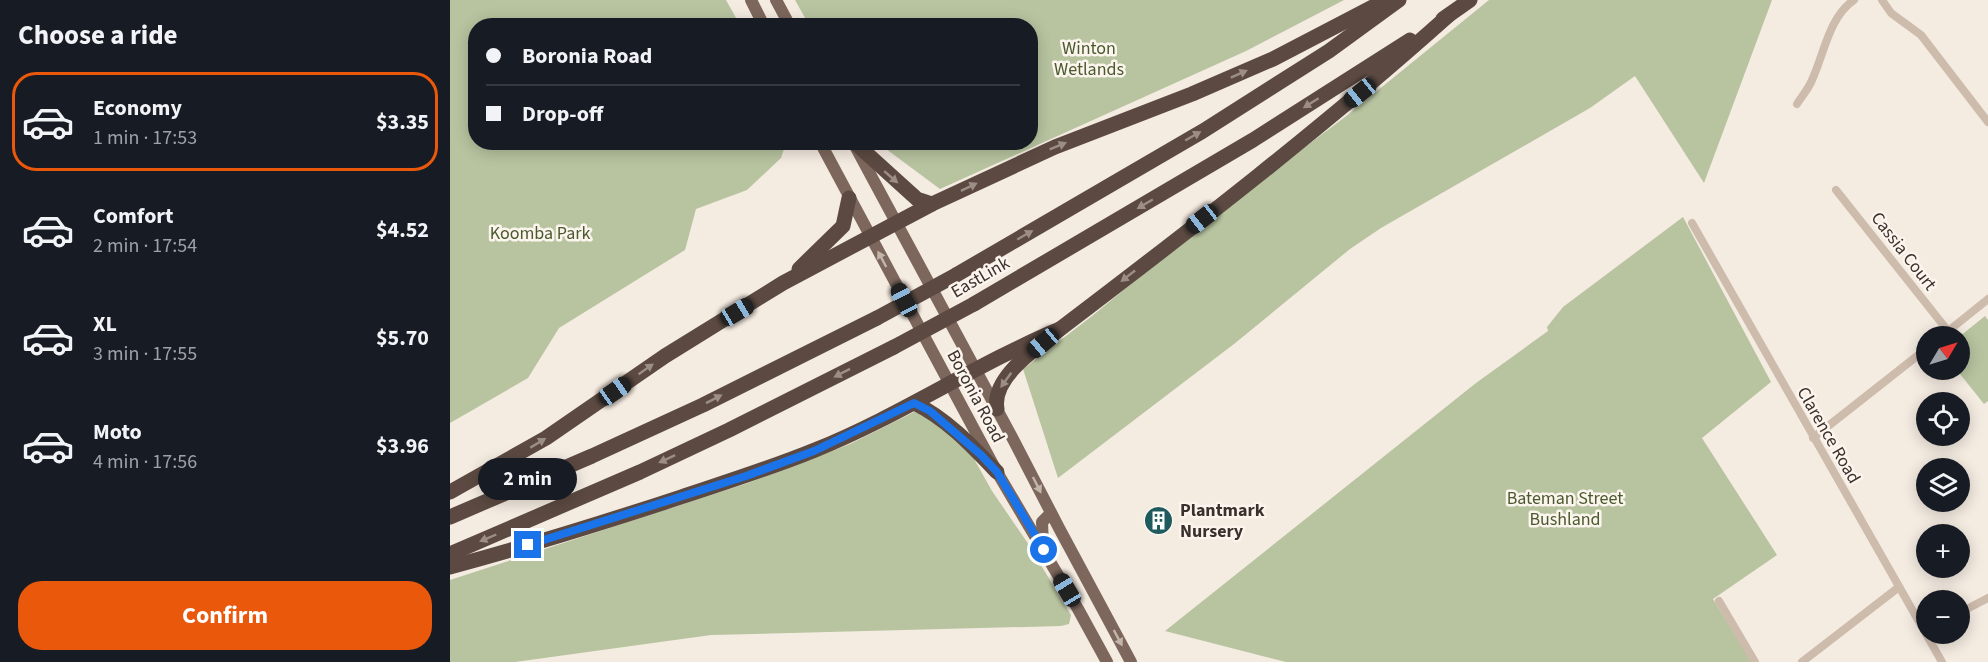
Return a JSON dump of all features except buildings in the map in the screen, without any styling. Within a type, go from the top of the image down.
[{"type":"highway","points":[[450,492],[546,438],[664,356],[783,283],[932,204],[1056,147],[1192,94],[1273,59],[1386,0]]},
{"type":"highway","name":"EastLink","points":[[450,517],[673,419],[877,318],[956,275],[1203,131],[1329,51],[1399,0]]},
{"type":"highway","name":"EastLink","points":[[450,554],[640,472],[729,430],[974,304],[1243,146],[1470,0]]},
{"type":"highway","points":[[998,410],[997,394],[1003,382],[1026,358],[1377,80],[1449,15]]},
{"type":"highway","points":[[863,150],[917,200],[932,204]]},
{"type":"highway","points":[[783,283],[843,226],[849,198]]},
{"type":"highway","points":[[450,567],[549,539],[746,476],[814,451],[914,403],[1021,345],[1060,329]]},
{"type":"highway","points":[[914,403],[930,411],[997,472]]},
{"type":"main road","points":[[751,0],[760,18]]},
{"type":"main road","points":[[776,0],[786,18]]},
{"type":"main road","name":"Boronia Road","points":[[824,150],[997,472],[1107,662]]},
{"type":"main road","name":"Boronia Road","points":[[858,150],[1131,662]]},
{"type":"main road","points":[[1044,550],[1042,522],[1051,513]]},
{"type":"main road","points":[[1086,624],[1105,615]]},
{"type":"street","points":[[1797,104],[1812,82],[1831,29],[1854,0]]},
{"type":"street","points":[[1882,0],[1891,13],[1921,35],[1988,122]]},
{"type":"street","name":"Cassia Court","points":[[1836,190],[1939,326]]},
{"type":"street","name":"Clarence Road","points":[[1692,223],[1916,616]]},
{"type":"street","points":[[1955,326],[1988,299]]},
{"type":"street","points":[[1813,438],[1916,357]]},
{"type":"street","points":[[1802,662],[1899,587]]},
{"type":"street","points":[[1970,607],[1988,598]]},
{"type":"street","points":[[1719,601],[1755,662]]},
{"type":"street","name":"Clarence Road","points":[[1932,644],[1942,662]]},
{"type":"green space","name":"Koomba Park","points":[[450,0],[726,0],[736,18],[468,18],[468,150],[784,150],[781,158],[747,190],[696,209],[685,250],[559,328],[528,378],[450,423]]},
{"type":"green space","name":"Winton Wetlands","points":[[795,0],[1344,0],[1246,51],[1038,145],[1038,18],[805,18]]},
{"type":"green space","points":[[1489,0],[1772,0],[1704,183],[1635,76],[1590,108],[1381,228],[1350,249],[1234,344],[1058,478],[1023,369],[1092,316],[1221,210],[1345,117]]},
{"type":"green space","name":"Winton Wetlands","points":[[887,150],[1026,150],[940,189]]},
{"type":"green space","name":"Bateman Street Bushland","points":[[1683,217],[1771,382],[1702,438],[1777,555],[1713,599],[1752,662],[1286,662],[1165,631],[1476,383],[1548,331],[1547,327],[1563,307]]},
{"type":"green space","points":[[1985,316],[1988,320],[1988,401],[1984,404],[1965,380],[1970,380],[1970,328]]},
{"type":"green space","points":[[914,412],[927,415],[973,457],[1071,615],[1069,624],[711,635],[515,662],[450,662],[450,580],[748,483],[850,444]]},
{"type":"place","name":"Plantmark Nursery","points":[[1159,520]]},
{"type":"route","points":[[528,545],[746,476],[814,451],[914,403],[930,411],[997,472],[1044,550]]}]
